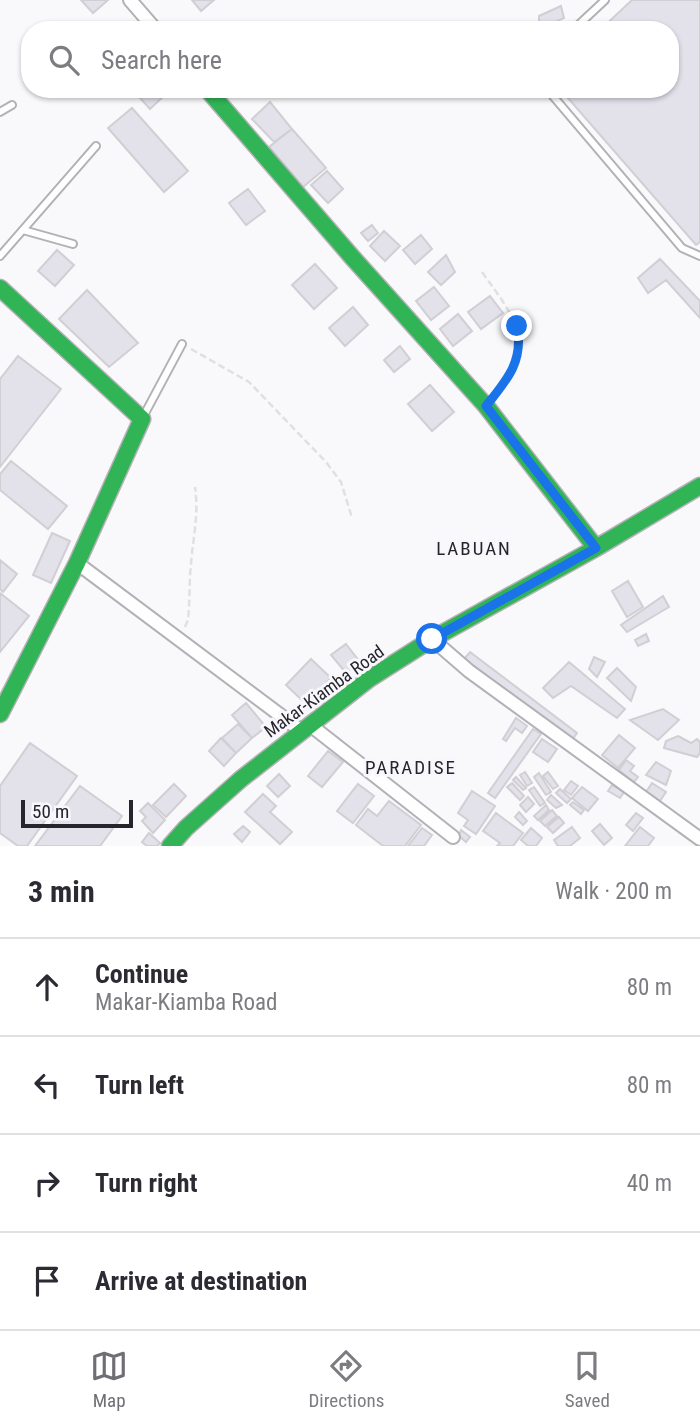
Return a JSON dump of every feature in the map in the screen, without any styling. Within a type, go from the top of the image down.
[{"type":"street","points":[[130,0],[148,21]]},
{"type":"street","points":[[215,98],[486,406],[596,548]]},
{"type":"street","points":[[0,288],[142,419],[76,563],[0,714]]},
{"type":"street","name":"Makar-Kiamba Road","points":[[170,846],[231,787],[369,678],[432,639],[596,548],[700,486]]},
{"type":"street","points":[[76,563],[453,837]]},
{"type":"street","points":[[432,639],[469,671],[700,839]]},
{"type":"lane","points":[[583,21],[605,0]]},
{"type":"lane","points":[[555,98],[682,248],[700,256]]},
{"type":"lane","points":[[0,111],[12,105]]},
{"type":"lane","points":[[0,256],[96,146]]},
{"type":"lane","points":[[23,230],[73,244]]},
{"type":"lane","points":[[142,419],[182,344]]},
{"type":"path","points":[[482,272],[515,319],[519,338],[511,374],[486,406]]},
{"type":"path","points":[[182,344],[249,382],[326,461],[341,482],[352,518]]},
{"type":"path","points":[[179,639],[188,620],[190,602],[198,508],[195,487]]},
{"type":"building","points":[[81,0],[108,0],[93,13]]},
{"type":"building","points":[[192,0],[214,0],[201,11]]},
{"type":"building","points":[[632,0],[700,0],[700,242],[696,245],[568,98],[679,98],[679,21],[610,21]]},
{"type":"building","points":[[561,6],[564,18],[558,21],[539,21],[539,16]]},
{"type":"building","points":[[140,98],[162,98],[150,109]]},
{"type":"building","points":[[270,102],[292,129],[274,142],[252,119]]},
{"type":"building","points":[[132,108],[188,171],[164,192],[108,128]]},
{"type":"building","points":[[292,129],[326,168],[303,187],[269,147]]},
{"type":"building","points":[[327,171],[343,189],[328,203],[311,185]]},
{"type":"building","points":[[248,189],[265,211],[246,225],[229,203]]},
{"type":"building","points":[[372,225],[378,233],[368,241],[361,233]]},
{"type":"building","points":[[384,231],[400,246],[385,261],[370,246]]},
{"type":"building","points":[[421,235],[432,249],[415,264],[403,250]]},
{"type":"building","points":[[57,250],[74,265],[55,286],[38,271]]},
{"type":"building","points":[[446,255],[455,272],[441,285],[428,272]]},
{"type":"building","points":[[660,259],[700,301],[700,318],[666,280],[648,293],[638,278]]},
{"type":"building","points":[[315,264],[337,288],[314,309],[292,285]]},
{"type":"building","points":[[434,287],[449,306],[431,320],[416,301]]},
{"type":"building","points":[[87,290],[138,343],[109,367],[59,319]]},
{"type":"building","points":[[490,296],[503,313],[481,329],[468,312]]},
{"type":"building","points":[[353,307],[368,325],[345,346],[329,328]]},
{"type":"building","points":[[458,314],[472,331],[453,346],[440,329]]},
{"type":"building","points":[[400,346],[410,359],[394,372],[384,360]]},
{"type":"building","points":[[18,356],[61,389],[0,467],[0,379]]},
{"type":"building","points":[[430,385],[454,412],[432,431],[408,404]]},
{"type":"building","points":[[11,461],[67,506],[48,529],[0,490],[0,474]]},
{"type":"building","points":[[52,533],[70,541],[51,583],[33,575]]},
{"type":"building","points":[[0,560],[17,574],[3,592],[0,589]]},
{"type":"building","points":[[628,581],[643,607],[627,617],[612,591]]},
{"type":"building","points":[[0,593],[29,616],[0,652]]},
{"type":"building","points":[[663,596],[669,607],[627,632],[621,625]]},
{"type":"building","points":[[646,634],[649,641],[638,646],[635,640]]},
{"type":"building","points":[[346,644],[360,662],[346,673],[331,655]]},
{"type":"building","points":[[470,652],[577,733],[572,740],[464,659]]},
{"type":"building","points":[[594,657],[605,662],[597,677],[589,669]]},
{"type":"building","points":[[311,659],[331,678],[305,703],[286,685]]},
{"type":"building","points":[[569,662],[625,709],[617,718],[571,686],[553,698],[543,688]]},
{"type":"building","points":[[617,668],[636,687],[631,701],[607,678]]},
{"type":"building","points":[[246,703],[266,727],[252,738],[232,715]]},
{"type":"building","points":[[663,709],[679,720],[658,740],[630,720]]},
{"type":"building","points":[[516,718],[527,726],[522,733],[515,728],[506,741],[503,739]]},
{"type":"building","points":[[238,724],[252,738],[236,753],[222,738]]},
{"type":"building","points":[[533,729],[541,734],[495,798],[488,793]]},
{"type":"building","points":[[619,735],[635,748],[618,768],[602,755]]},
{"type":"building","points":[[678,736],[691,743],[697,739],[700,742],[700,753],[697,757],[664,748],[666,741]]},
{"type":"building","points":[[221,738],[236,753],[224,766],[209,751]]},
{"type":"building","points":[[542,739],[557,749],[548,762],[533,752]]},
{"type":"building","points":[[30,743],[77,776],[27,846],[18,846],[0,833],[0,786]]},
{"type":"building","points":[[328,751],[343,762],[322,787],[308,776]]},
{"type":"building","points":[[626,760],[634,766],[630,771],[638,777],[634,782],[619,770]]},
{"type":"building","points":[[656,762],[671,771],[666,785],[646,775]]},
{"type":"building","points":[[525,772],[532,783],[527,786],[520,775]]},
{"type":"building","points":[[548,772],[558,786],[553,789],[543,776]]},
{"type":"building","points":[[539,773],[551,792],[546,795],[534,777]]},
{"type":"building","points":[[279,774],[290,786],[278,797],[267,786]]},
{"type":"building","points":[[516,777],[526,788],[523,790],[513,780]]},
{"type":"building","points":[[571,781],[578,786],[571,795],[564,790]]},
{"type":"building","points":[[512,783],[524,796],[520,800],[507,787]]},
{"type":"building","points":[[652,783],[666,792],[660,801],[646,792]]},
{"type":"building","points":[[174,784],[186,796],[166,817],[153,805]]},
{"type":"building","points":[[358,784],[374,796],[353,823],[337,811]]},
{"type":"building","points":[[612,785],[624,792],[620,798],[608,791]]},
{"type":"building","points":[[80,786],[122,816],[100,846],[35,846]]},
{"type":"building","points":[[534,787],[545,803],[540,806],[529,790]]},
{"type":"building","points":[[582,787],[598,799],[588,811],[572,798]]},
{"type":"building","points":[[560,789],[571,799],[567,803],[556,793]]},
{"type":"building","points":[[472,791],[495,806],[476,834],[464,826],[468,820],[458,813]]},
{"type":"building","points":[[263,794],[276,806],[270,812],[292,832],[280,844],[245,812]]},
{"type":"building","points":[[551,795],[562,805],[556,808],[547,800]]},
{"type":"building","points":[[528,797],[534,804],[526,812],[520,805]]},
{"type":"building","points":[[389,801],[421,825],[405,846],[383,846],[356,825],[368,809],[377,816]]},
{"type":"building","points":[[573,802],[584,810],[581,814],[570,805]]},
{"type":"building","points":[[148,803],[165,820],[153,833],[142,821],[146,817],[140,811]]},
{"type":"building","points":[[546,805],[549,810],[538,820],[534,816]]},
{"type":"building","points":[[552,810],[557,816],[545,826],[540,821]]},
{"type":"building","points":[[519,812],[527,821],[523,825],[515,817]]},
{"type":"building","points":[[496,813],[523,833],[513,846],[497,846],[500,843],[483,831]]},
{"type":"building","points":[[636,813],[643,818],[633,831],[626,825]]},
{"type":"building","points":[[559,817],[564,823],[553,833],[547,827]]},
{"type":"building","points":[[600,824],[612,838],[604,845],[592,831]]},
{"type":"building","points":[[243,826],[250,832],[242,842],[234,834]]},
{"type":"building","points":[[572,827],[580,838],[570,846],[558,846],[554,840]]},
{"type":"building","points":[[640,827],[654,838],[648,846],[625,846]]},
{"type":"building","points":[[422,828],[432,835],[424,846],[408,846]]},
{"type":"building","points":[[531,828],[542,838],[536,846],[528,846],[521,840]]},
{"type":"building","points":[[461,830],[470,837],[466,842],[459,836]]},
{"type":"building","points":[[149,833],[160,843],[157,846],[147,846],[142,842]]},
{"type":"traffic: fast","points":[[215,98],[486,406],[596,548]]},
{"type":"traffic: fast","points":[[0,288],[142,419],[77,563],[0,714]]},
{"type":"traffic: fast","points":[[170,846],[186,828],[241,779],[369,679],[432,639],[596,548],[700,486]]},
{"type":"district","name":"LABUAN","points":[[474,548]]},
{"type":"district","name":"PARADISE","points":[[411,767]]},
{"type":"route","points":[[432,639],[596,548],[486,406],[511,374],[517,356],[517,326]]}]
